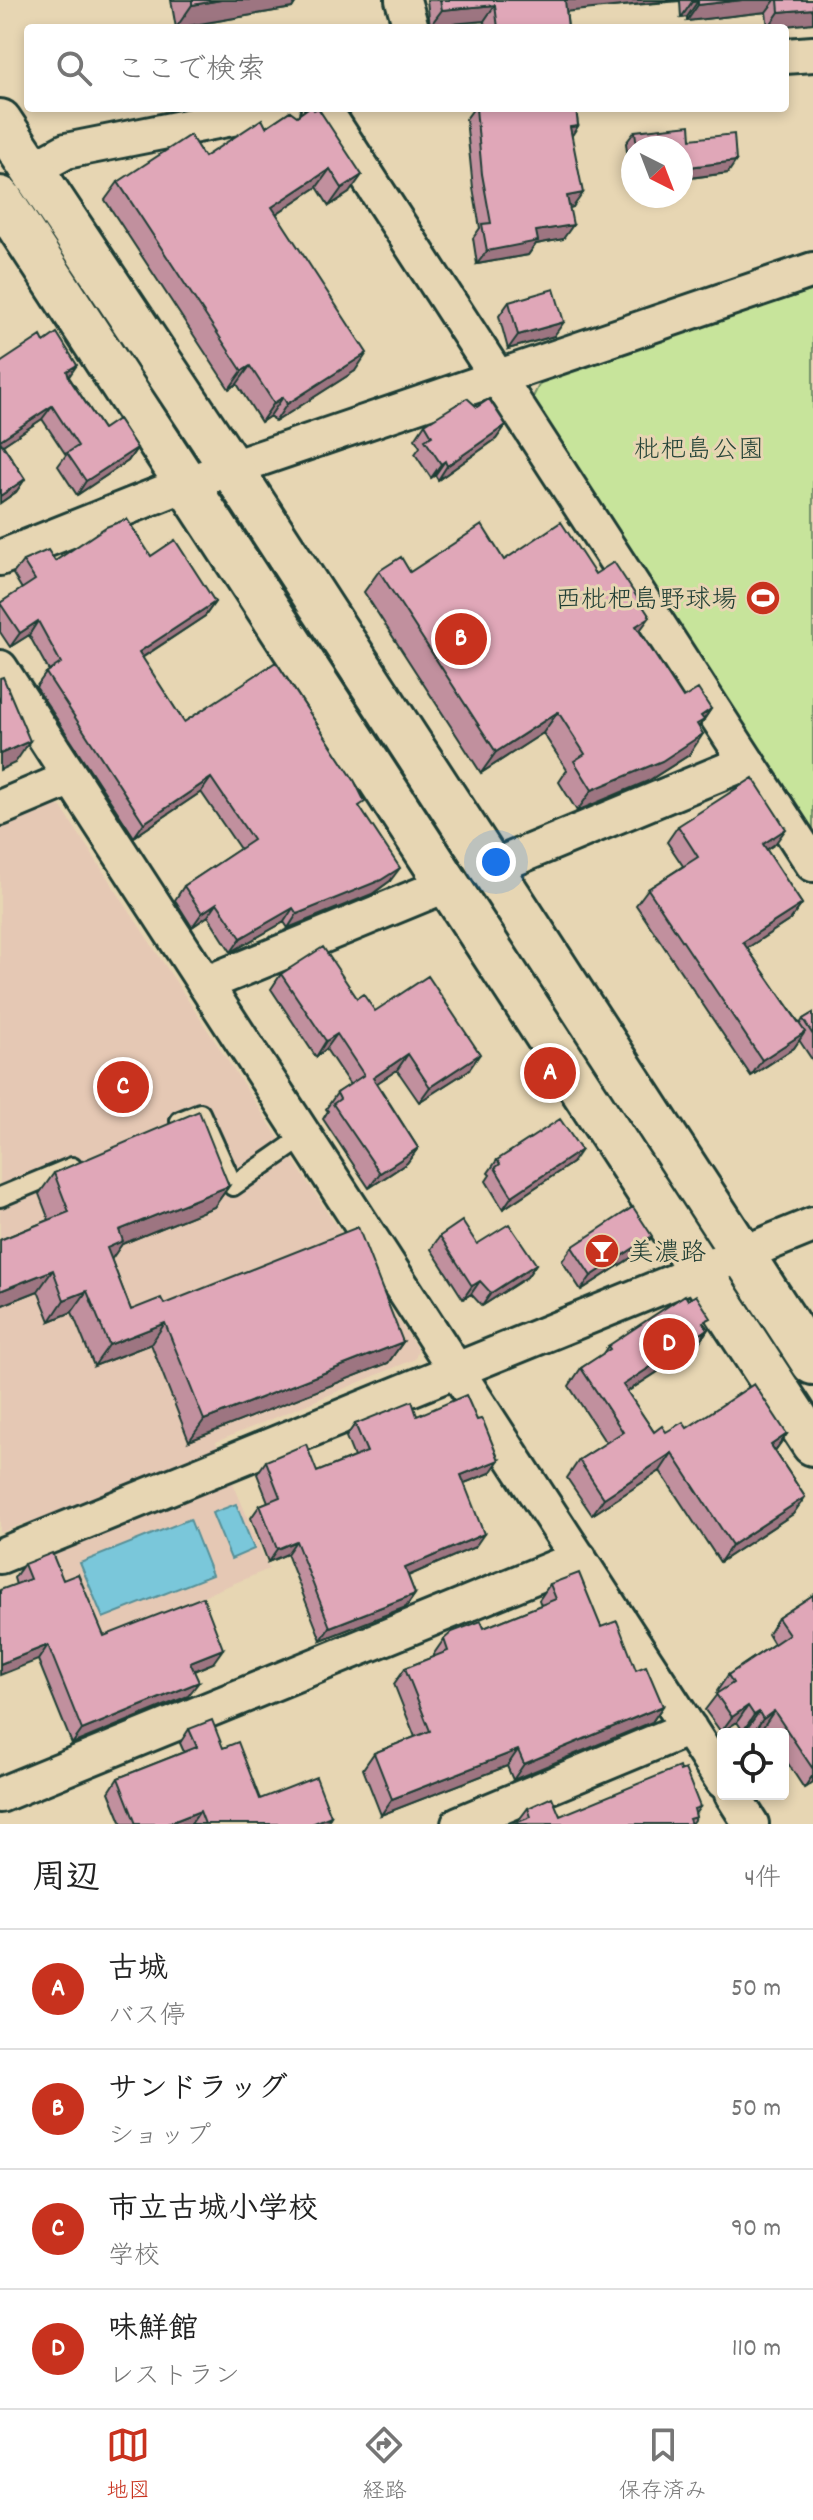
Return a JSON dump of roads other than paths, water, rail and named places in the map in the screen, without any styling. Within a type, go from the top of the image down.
[{"type":"street","points":[[403,0],[410,24]]},
{"type":"street","points":[[789,56],[813,54]]},
{"type":"street","points":[[31,170],[66,151],[262,112]]},
{"type":"street","points":[[326,112],[813,864]]},
{"type":"street","points":[[0,121],[231,468],[813,1363]]},
{"type":"street","points":[[0,198],[813,1444]]},
{"type":"street","points":[[0,558],[188,483],[813,270]]},
{"type":"street","points":[[0,668],[717,1772]]},
{"type":"street","points":[[491,868],[747,762]]},
{"type":"street","points":[[0,808],[71,778]]},
{"type":"street","points":[[205,984],[448,884]]},
{"type":"street","points":[[0,1556],[455,1368],[813,1225]]},
{"type":"street","points":[[0,1795],[579,1558]]},
{"type":"street","points":[[459,1824],[689,1728]]},
{"type":"street","points":[[736,1800],[751,1824]]},
{"type":"lane","points":[[157,1131],[200,1113],[233,1186],[305,1136]]},
{"type":"lane","points":[[0,1197],[86,1161]]},
{"type":"water","points":[[236,1504],[254,1549],[231,1559],[212,1513]]},
{"type":"water","points":[[190,1519],[212,1575],[103,1618],[80,1563]]},
{"type":"place","name":"西枇杷島野球場","points":[[763,598]]},
{"type":"place","name":"サンドラッグ","points":[[461,639]]},
{"type":"place","name":"古城","points":[[550,1073]]},
{"type":"place","name":"市立古城小学校","points":[[123,1087]]},
{"type":"place","name":"美濃路","points":[[602,1251]]},
{"type":"place","name":"味鮮館","points":[[669,1344]]},
{"type":"park label","name":"枇杷島公園","points":[[699,448]]}]
